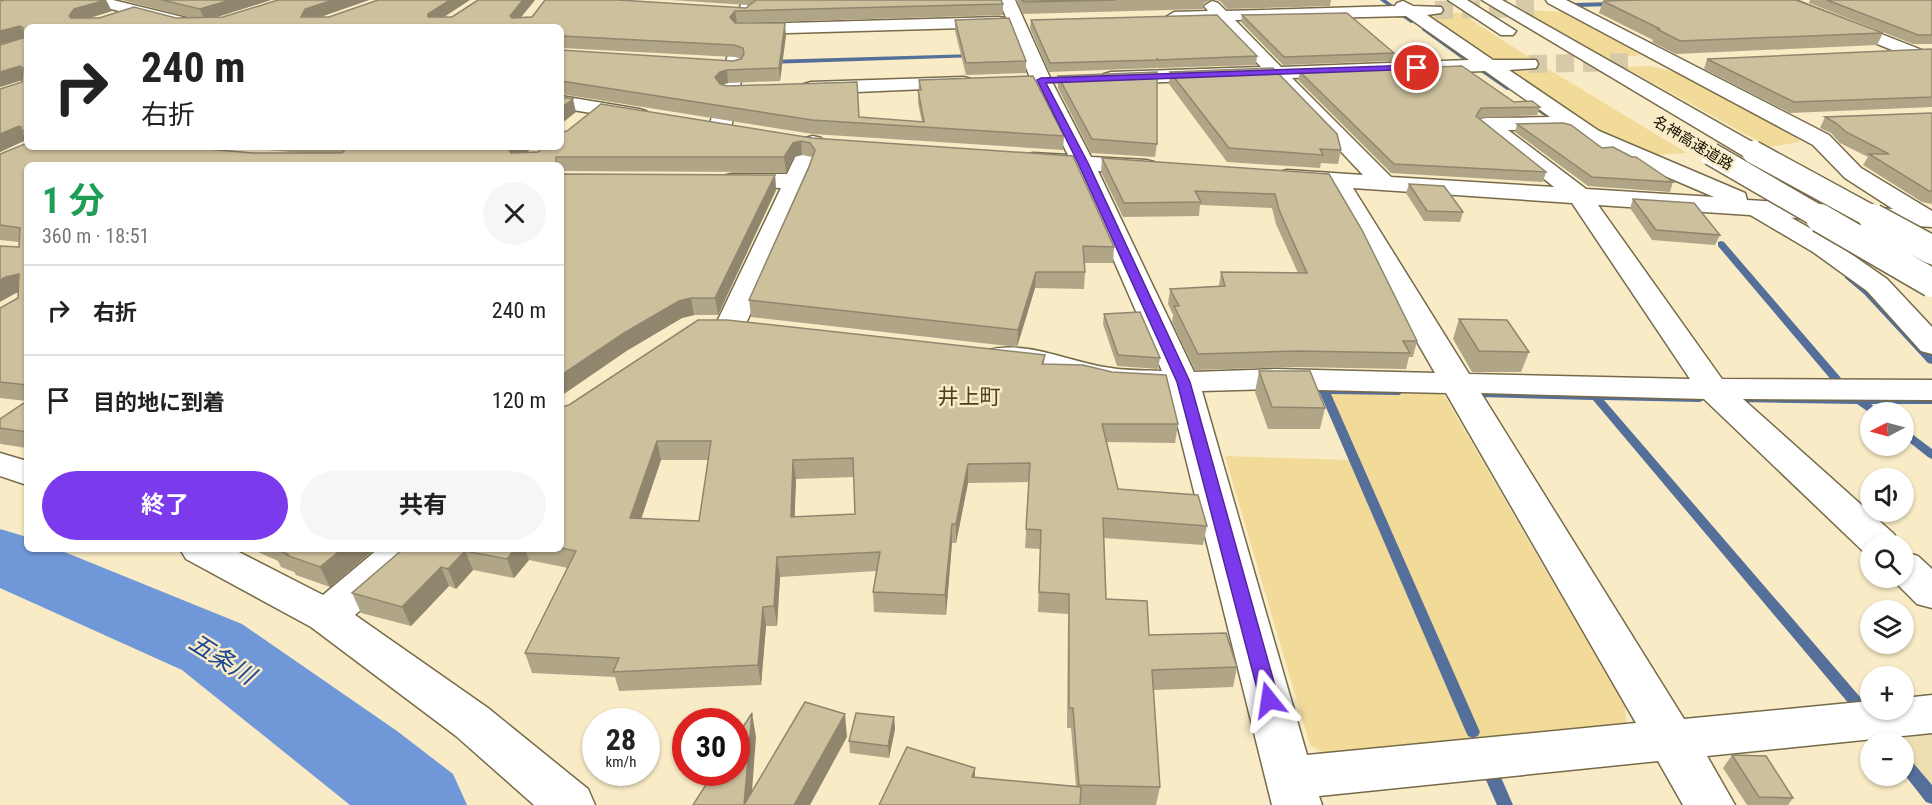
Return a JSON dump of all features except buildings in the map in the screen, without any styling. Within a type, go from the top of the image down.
[{"type":"main road","points":[[94,0],[111,13],[135,6],[192,24]]},
{"type":"main road","points":[[1206,0],[1384,183]]},
{"type":"main road","points":[[1456,0],[1548,56]]},
{"type":"main road","name":"名神高速道路","points":[[1490,0],[1754,152],[1932,250]]},
{"type":"main road","points":[[1782,0],[1926,55]]},
{"type":"main road","points":[[1759,1],[1800,0]]},
{"type":"main road","points":[[1402,5],[1569,123],[1626,152],[1756,208],[1822,246],[1877,285],[1932,345]]},
{"type":"main road","points":[[1153,18],[1402,5],[1435,10]]},
{"type":"main road","points":[[1553,5],[1601,6]]},
{"type":"main road","points":[[1553,5],[1671,62],[1821,140],[1853,173],[1930,220]]},
{"type":"main road","points":[[726,12],[747,14],[1021,14],[1041,80],[1083,163],[1183,382],[1294,792],[1671,741],[1932,714]]},
{"type":"main road","points":[[720,128],[747,14]]},
{"type":"main road","points":[[1873,54],[1926,55]]},
{"type":"main road","points":[[1630,63],[1706,60]]},
{"type":"main road","points":[[712,64],[735,65]]},
{"type":"main road","points":[[1087,79],[1529,64]]},
{"type":"main road","points":[[787,89],[983,82]]},
{"type":"main road","points":[[729,91],[752,90]]},
{"type":"main road","points":[[564,102],[666,119]]},
{"type":"main road","points":[[576,126],[599,108]]},
{"type":"main road","points":[[1785,121],[1821,119]]},
{"type":"main road","points":[[1569,123],[1487,124],[1580,196],[1713,388],[1869,534]]},
{"type":"main road","points":[[732,327],[795,181],[824,144],[786,139]]},
{"type":"main road","name":"名神高速道路","points":[[1701,148],[1932,283]]},
{"type":"main road","points":[[1015,158],[1171,169]]},
{"type":"main road","points":[[1270,175],[1930,220]]},
{"type":"main road","points":[[1336,180],[1710,805]]},
{"type":"main road","points":[[713,181],[795,181]]},
{"type":"main road","points":[[966,353],[1046,362],[1110,378],[1183,382],[1276,379],[1459,384],[1932,390]]},
{"type":"main road","points":[[0,464],[24,472]]},
{"type":"main road","points":[[206,552],[326,616],[472,722],[570,805]]},
{"type":"main road","points":[[326,616],[401,552]]},
{"type":"main road","points":[[1914,576],[1932,593]]},
{"type":"shaded area","points":[[1523,10],[1564,12],[1641,55],[1609,59]]},
{"type":"shaded area","points":[[1460,13],[1534,60],[1488,59],[1424,15]]},
{"type":"shaded area","points":[[1649,66],[1679,73],[1791,131],[1800,142],[1769,147],[1624,67]]},
{"type":"shaded area","points":[[1548,69],[1687,153],[1652,155],[1613,140],[1508,72]]},
{"type":"shaded area","points":[[1428,393],[1444,395],[1625,707],[1626,724],[1614,728],[1327,755],[1310,745],[1225,456],[1350,460],[1324,394]]},
{"type":"shaded area","points":[[1932,731],[1932,786],[1914,764],[1914,733]]},
{"type":"waterway","points":[[1383,0],[1394,8]]},
{"type":"waterway","points":[[1564,0],[1574,5],[1613,4]]},
{"type":"waterway","points":[[1400,13],[1413,22]]},
{"type":"waterway","points":[[1424,29],[1471,63]]},
{"type":"waterway","points":[[768,62],[975,56]]},
{"type":"waterway","points":[[1480,69],[1509,89]]},
{"type":"waterway","points":[[1539,110],[1550,117]]},
{"type":"waterway","points":[[1721,244],[1837,380]]},
{"type":"waterway","points":[[1848,276],[1867,292],[1932,361]]},
{"type":"waterway","points":[[1399,392],[1324,391],[1473,732]]},
{"type":"waterway","points":[[1485,395],[1596,397]]},
{"type":"waterway","points":[[1596,397],[1700,399]]},
{"type":"waterway","points":[[1596,397],[1855,701]]},
{"type":"waterway","points":[[1745,400],[1932,401]]},
{"type":"waterway","points":[[1914,441],[1932,455]]},
{"type":"waterway","name":"五条川","points":[[0,556],[212,647],[364,759],[418,805]]},
{"type":"waterway","points":[[1914,775],[1932,797]]},
{"type":"waterway","points":[[1494,780],[1505,805]]},
{"type":"tunnel","points":[[1435,10],[1539,8]]},
{"type":"tunnel","points":[[1529,64],[1631,62]]},
{"type":"district","name":"井上町","points":[[969,397]]},
{"type":"route","points":[[1269,700],[1183,382],[1083,163],[1041,80],[1417,68]]}]
